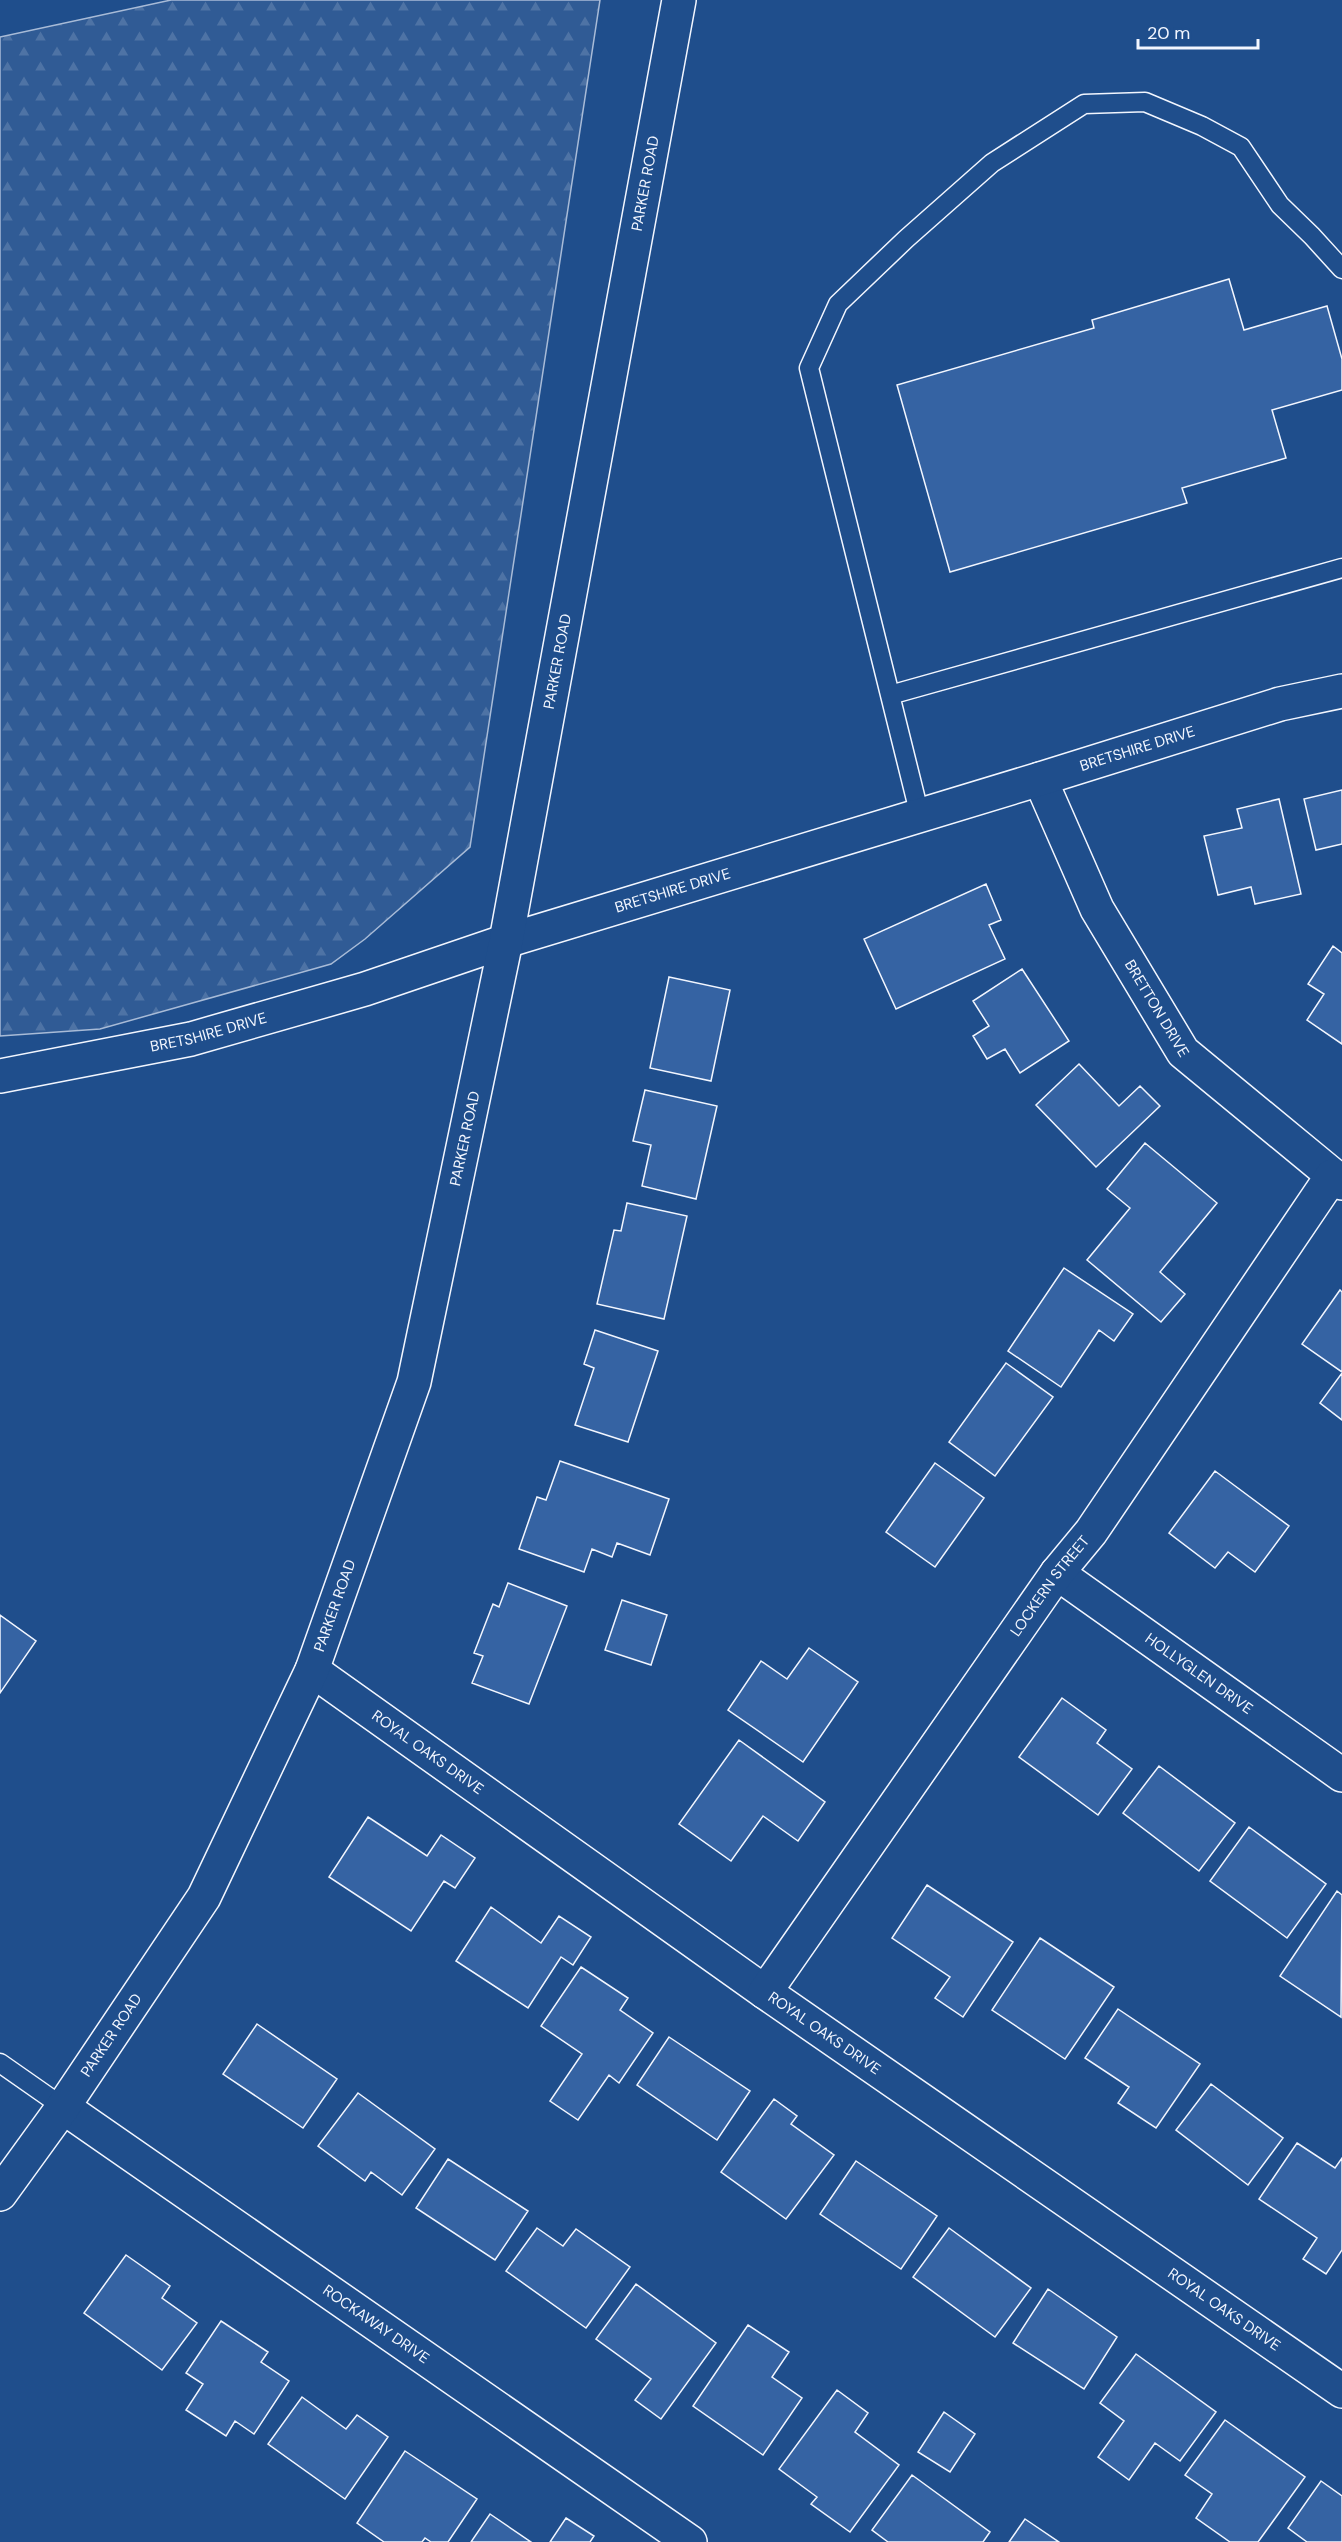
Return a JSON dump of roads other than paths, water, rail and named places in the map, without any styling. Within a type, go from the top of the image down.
[{"type":"street","name":"PARKER ROAD","points":[[2,2196],[204,1897],[312,1670],[414,1382],[506,941],[679,0]]},
{"type":"street","name":"BRETSHIRE DRIVE","points":[[0,1076],[191,1039],[365,989],[506,941],[1280,704],[1342,691]]},
{"type":"street","name":"BRETTON DRIVE","points":[[1040,779],[1097,909],[1183,1052],[1337,1179]]},
{"type":"street","name":"LOCKERN STREET","points":[[765,1992],[1057,1573],[1091,1532],[1337,1179]]},
{"type":"street","name":"HOLLYGLEN DRIVE","points":[[1057,1573],[1342,1774]]},
{"type":"street","name":"ROYAL OAKS DRIVE","points":[[312,1670],[765,1992],[1342,2391]]},
{"type":"street","name":"ROCKAWAY DRIVE","points":[[63,2107],[690,2542]]},
{"type":"lane","points":[[920,816],[809,368],[838,304],[906,239],[992,164],[1083,104],[1145,102],[1202,126],[1241,147],[1280,205],[1342,269]]},
{"type":"lane","points":[[890,695],[1342,568]]},
{"type":"lane","points":[[0,2063],[63,2107]]}]
